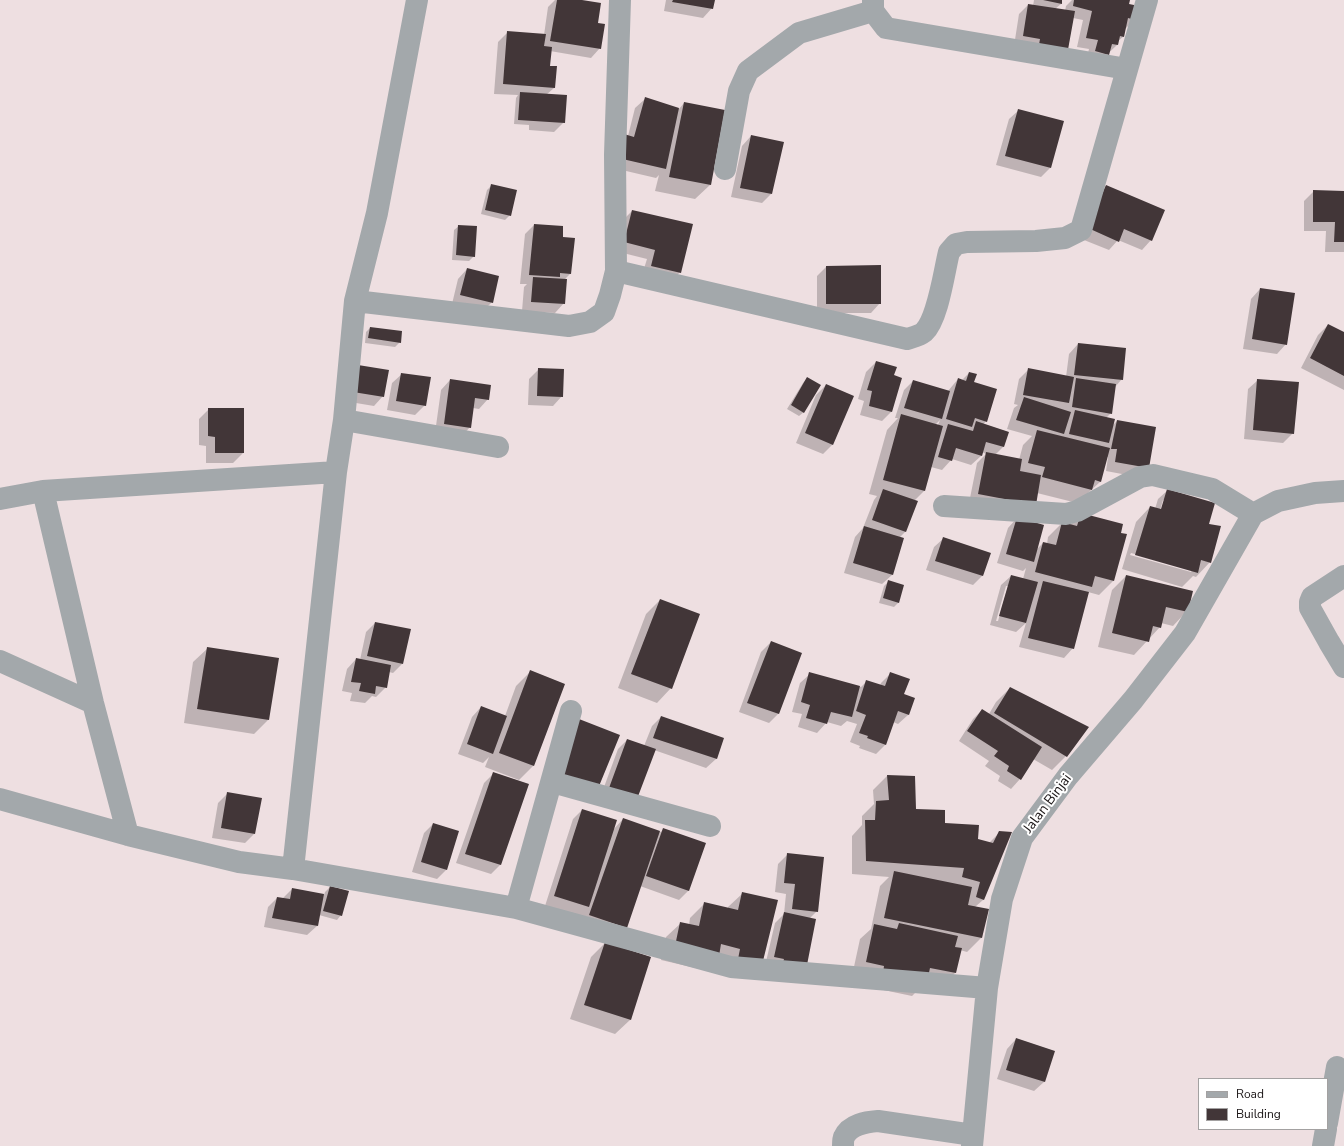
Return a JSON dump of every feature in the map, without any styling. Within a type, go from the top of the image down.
[{"type":"street","points":[[293,869],[336,472],[344,420],[355,301],[383,185],[417,0]]},
{"type":"street","points":[[355,301],[569,326],[590,322],[604,312],[616,271],[615,155],[620,0]]},
{"type":"street","points":[[616,271],[907,339],[919,335],[924,331],[934,317],[949,252],[956,244],[967,242],[1036,241],[1065,238],[1081,230],[1147,0]]},
{"type":"street","points":[[725,168],[739,91],[748,71],[800,33],[873,5],[886,28],[1127,69]]},
{"type":"street","points":[[344,420],[498,447]]},
{"type":"street","points":[[0,499],[43,491],[336,472]]},
{"type":"street","points":[[944,506],[1066,514],[1077,511],[1140,477],[1153,475],[1212,489],[1253,514],[1278,500],[1315,493],[1344,491]]},
{"type":"street","points":[[43,491],[93,703],[128,835]]},
{"type":"street","name":"Jalan Binjai","points":[[972,1141],[987,988],[1002,899],[1022,838],[1068,776],[1133,700],[1185,633],[1253,514]]},
{"type":"street","points":[[1344,576],[1312,597],[1310,602],[1310,608],[1344,666]]},
{"type":"street","points":[[0,661],[93,703]]},
{"type":"street","points":[[516,908],[572,711]]},
{"type":"street","points":[[552,782],[710,826]]},
{"type":"street","points":[[0,799],[128,835],[239,862],[293,869],[516,908],[731,967],[987,988]]},
{"type":"street","points":[[1328,1117],[1337,1066]]},
{"type":"street","points":[[843,1146],[844,1136],[852,1128],[863,1123],[878,1121],[972,1141]]},
{"type":"street","points":[[1323,1146],[1326,1130]]},
{"type":"building","points":[[557,0],[582,0],[601,3],[598,23],[605,24],[601,49],[550,41]]},
{"type":"building","points":[[673,0],[715,0],[713,9],[672,2]]},
{"type":"building","points":[[1043,0],[1062,0],[1062,4]]},
{"type":"building","points":[[1074,0],[1130,0],[1129,4],[1139,6],[1135,20],[1128,18],[1124,37],[1120,36],[1118,45],[1112,44],[1109,55],[1095,51],[1098,40],[1086,38],[1092,11],[1073,6]]},
{"type":"building","points":[[1028,4],[1075,11],[1067,55],[1038,50],[1040,39],[1023,36]]},
{"type":"building","points":[[507,31],[546,34],[544,46],[552,47],[550,66],[557,66],[555,88],[503,84]]},
{"type":"building","points":[[520,92],[567,95],[565,123],[518,120]]},
{"type":"building","points":[[645,97],[679,108],[666,169],[618,158],[624,134],[634,137]]},
{"type":"building","points":[[684,102],[725,110],[711,185],[669,177]]},
{"type":"building","points":[[1018,109],[1064,121],[1051,168],[1005,156]]},
{"type":"building","points":[[751,135],[784,142],[772,194],[740,188]]},
{"type":"building","points":[[491,184],[517,190],[511,216],[485,210]]},
{"type":"building","points":[[1106,185],[1165,210],[1152,241],[1124,229],[1119,242],[1088,228]]},
{"type":"building","points":[[1313,190],[1344,191],[1344,242],[1334,242],[1335,222],[1313,222]]},
{"type":"building","points":[[632,210],[693,224],[681,273],[651,266],[655,250],[624,242]]},
{"type":"building","points":[[534,224],[563,226],[563,237],[575,238],[571,274],[560,273],[560,277],[529,275]]},
{"type":"building","points":[[458,225],[477,226],[475,257],[456,255]]},
{"type":"building","points":[[881,265],[881,304],[826,304],[826,266]]},
{"type":"building","points":[[467,268],[499,276],[493,303],[460,295]]},
{"type":"building","points":[[533,277],[567,279],[565,304],[531,302]]},
{"type":"building","points":[[1260,288],[1295,293],[1287,345],[1252,339]]},
{"type":"building","points":[[1328,324],[1344,332],[1344,376],[1310,358]]},
{"type":"building","points":[[370,327],[402,331],[401,343],[368,338]]},
{"type":"building","points":[[1078,343],[1126,348],[1123,380],[1074,375]]},
{"type":"building","points":[[876,361],[897,367],[894,375],[902,378],[892,412],[869,406],[872,391],[867,390]]},
{"type":"building","points":[[358,365],[389,370],[384,397],[353,392]]},
{"type":"building","points":[[538,368],[564,369],[563,397],[537,396]]},
{"type":"building","points":[[1028,368],[1074,377],[1069,403],[1023,395]]},
{"type":"building","points":[[969,372],[977,374],[974,382],[997,389],[987,422],[975,418],[972,427],[946,419],[958,378],[966,381]]},
{"type":"building","points":[[401,373],[431,377],[426,406],[396,401]]},
{"type":"building","points":[[807,377],[821,385],[804,413],[791,405]]},
{"type":"building","points":[[1076,378],[1116,384],[1112,414],[1072,407]]},
{"type":"building","points":[[450,379],[491,385],[489,400],[475,398],[471,428],[444,424]]},
{"type":"building","points":[[1257,379],[1299,382],[1294,434],[1253,430]]},
{"type":"building","points":[[913,380],[950,391],[942,419],[904,408]]},
{"type":"building","points":[[826,384],[854,396],[833,445],[805,433]]},
{"type":"building","points":[[1024,397],[1071,412],[1064,434],[1016,420]]},
{"type":"building","points":[[208,408],[244,408],[244,453],[215,453],[215,437],[208,436]]},
{"type":"building","points":[[1075,410],[1115,419],[1109,443],[1069,434]]},
{"type":"building","points":[[901,414],[943,426],[925,491],[883,480]]},
{"type":"building","points":[[1117,420],[1156,427],[1149,468],[1115,462],[1117,449],[1111,449]]},
{"type":"building","points":[[976,421],[1009,432],[1004,447],[986,442],[982,456],[956,448],[952,461],[938,457],[948,424],[973,431]]},
{"type":"building","points":[[1037,430],[1110,448],[1101,482],[1095,480],[1092,490],[1042,477],[1045,467],[1028,463]]},
{"type":"building","points":[[986,452],[1022,459],[1020,471],[1041,475],[1036,505],[978,494]]},
{"type":"building","points":[[883,489],[918,501],[906,532],[872,520]]},
{"type":"building","points":[[1167,489],[1215,503],[1209,524],[1221,526],[1211,563],[1201,560],[1198,573],[1135,555],[1150,506],[1161,509]]},
{"type":"building","points":[[1081,513],[1123,524],[1121,533],[1127,534],[1114,581],[1095,576],[1092,587],[1035,572],[1043,542],[1056,545],[1062,522],[1077,526]]},
{"type":"building","points":[[1017,517],[1044,525],[1034,562],[1006,554]]},
{"type":"building","points":[[864,526],[904,538],[893,575],[853,563]]},
{"type":"building","points":[[943,537],[991,553],[983,576],[935,561]]},
{"type":"building","points":[[1011,575],[1038,582],[1026,623],[999,616]]},
{"type":"building","points":[[1126,575],[1193,591],[1188,612],[1166,607],[1161,628],[1153,626],[1149,642],[1112,633]]},
{"type":"building","points":[[888,580],[904,585],[899,603],[883,598]]},
{"type":"building","points":[[1043,581],[1089,592],[1074,649],[1028,638]]},
{"type":"building","points":[[660,599],[700,614],[672,689],[631,674]]},
{"type":"building","points":[[375,622],[411,629],[403,664],[367,656]]},
{"type":"building","points":[[771,641],[802,653],[779,714],[747,703]]},
{"type":"building","points":[[207,647],[279,658],[269,720],[197,709]]},
{"type":"building","points":[[356,658],[391,665],[387,688],[376,686],[375,694],[359,691],[361,683],[351,682]]},
{"type":"building","points":[[530,670],[565,684],[534,766],[499,753]]},
{"type":"building","points":[[809,672],[860,686],[852,717],[831,712],[827,724],[806,718],[810,705],[801,702]]},
{"type":"building","points":[[890,672],[910,679],[904,694],[915,698],[909,715],[898,711],[886,745],[867,738],[868,736],[859,733],[866,715],[856,711],[866,680],[885,686]]},
{"type":"building","points":[[1010,687],[1089,727],[1067,757],[994,713]]},
{"type":"building","points":[[481,706],[507,716],[493,754],[467,744]]},
{"type":"building","points":[[982,709],[1042,747],[1021,780],[1007,771],[1009,766],[994,756],[998,751],[967,731]]},
{"type":"building","points":[[661,716],[724,738],[717,759],[653,738]]},
{"type":"building","points":[[579,719],[620,735],[597,791],[557,775]]},
{"type":"building","points":[[627,739],[656,749],[637,799],[609,788]]},
{"type":"building","points":[[493,772],[529,784],[501,865],[465,854]]},
{"type":"building","points":[[887,775],[915,776],[916,809],[945,810],[945,823],[979,825],[978,839],[993,843],[999,831],[1012,832],[984,900],[976,897],[980,882],[962,877],[964,868],[866,861],[865,820],[875,820],[876,801],[889,800]]},
{"type":"building","points":[[227,792],[262,798],[255,834],[221,828]]},
{"type":"building","points":[[582,809],[617,820],[589,907],[554,896]]},
{"type":"building","points":[[623,818],[660,831],[627,928],[589,915]]},
{"type":"building","points":[[433,823],[459,831],[447,870],[421,862]]},
{"type":"building","points":[[663,828],[706,843],[689,891],[646,876]]},
{"type":"building","points":[[787,853],[824,857],[818,912],[792,909],[795,884],[784,883]]},
{"type":"building","points":[[894,871],[972,887],[968,905],[989,909],[982,938],[884,918]]},
{"type":"building","points":[[330,886],[349,891],[342,916],[323,911]]},
{"type":"building","points":[[292,888],[324,894],[318,926],[272,918],[277,897],[290,899]]},
{"type":"building","points":[[742,892],[778,900],[762,965],[738,959],[740,949],[721,944],[719,956],[675,946],[680,922],[699,926],[704,902],[738,910]]},
{"type":"building","points":[[784,912],[816,919],[806,970],[782,965],[784,959],[774,957]]},
{"type":"building","points":[[899,923],[958,936],[955,947],[962,948],[956,973],[930,968],[927,982],[883,973],[884,966],[866,962],[874,924],[897,929]]},
{"type":"building","points":[[605,942],[651,957],[631,1020],[584,1005]]},
{"type":"building","points":[[1016,1038],[1055,1051],[1045,1082],[1006,1070]]}]
